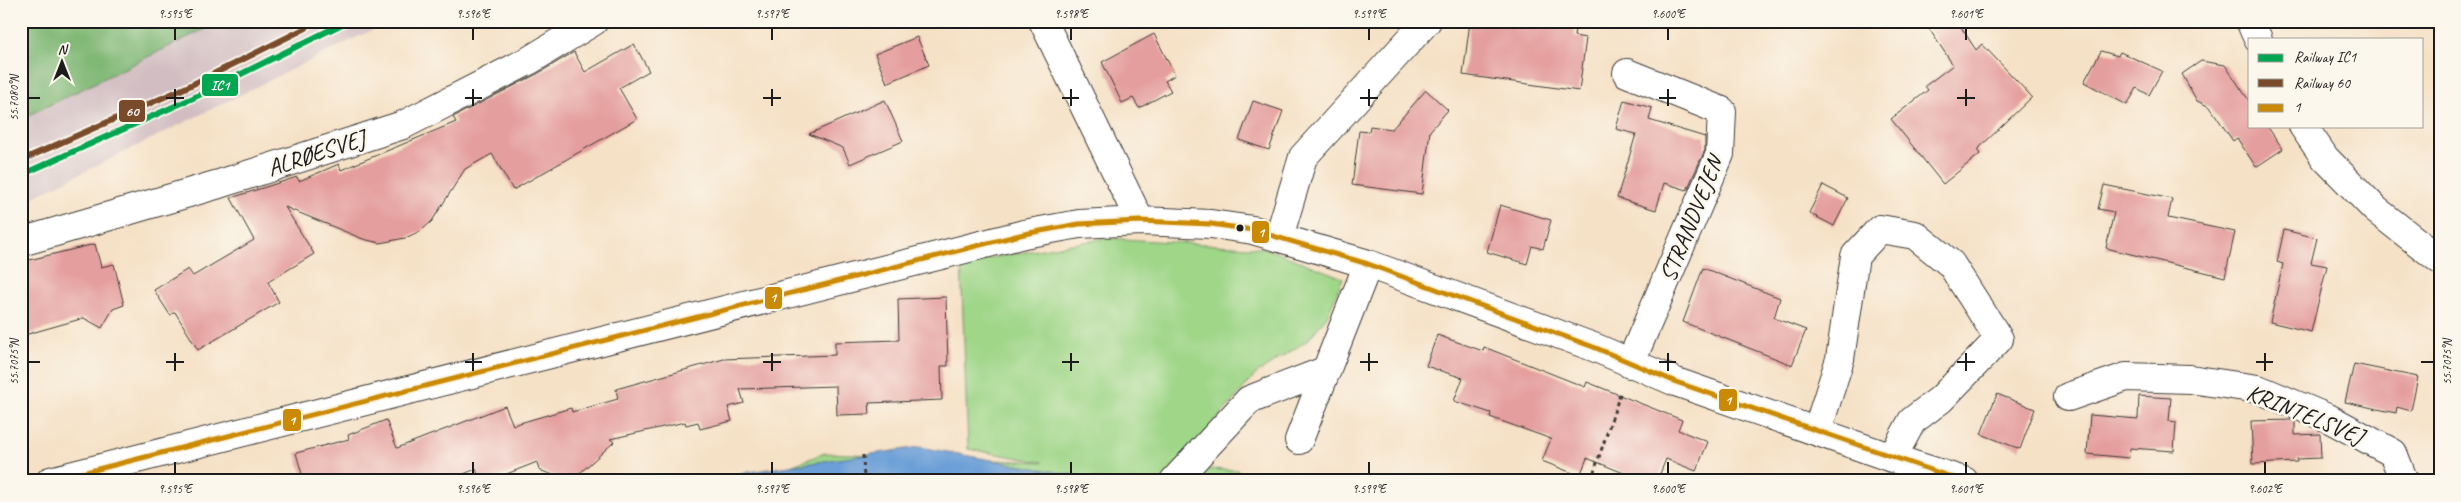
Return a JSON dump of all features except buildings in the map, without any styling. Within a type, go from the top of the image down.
[{"type":"street","name":"ALRØESVEJ","points":[[21,242],[219,184],[403,124],[530,60],[594,21]]},
{"type":"street","points":[[1043,21],[1140,221]]},
{"type":"street","points":[[1279,237],[1303,157],[1427,21]]},
{"type":"street","points":[[2250,21],[2258,38]]},
{"type":"street","name":"STRANDVEJEN","points":[[1627,73],[1722,111],[1720,154],[1630,364]]},
{"type":"street","points":[[2304,128],[2325,158],[2376,210],[2440,260]]},
{"type":"street","points":[[50,481],[1024,234],[1079,224],[1140,221],[1210,224],[1253,230],[1368,264],[1596,348],[1630,364],[1892,458],[1964,481]]},
{"type":"street","points":[[1817,431],[1840,359],[1855,256],[1880,229],[1915,235],[1951,264],[1999,339],[1941,399],[1912,421],[1892,458]]},
{"type":"street","points":[[1299,440],[1368,264]]},
{"type":"street","points":[[1174,481],[1249,400],[1327,370]]},
{"type":"street","name":"KRINTELSVEJ","points":[[2068,397],[2126,377],[2190,379],[2258,390],[2330,419],[2392,453],[2404,481]]},
{"type":"path","points":[[1591,481],[1630,364]]},
{"type":"path","points":[[863,455],[864,481]]},
{"type":"shaded area","points":[[221,21],[390,21],[21,203],[21,119]]},
{"type":"green space","points":[[25,21],[221,21],[21,119],[21,23]]},
{"type":"green space","points":[[1107,238],[1265,248],[1343,278],[1327,316],[1308,340],[1256,374],[1185,457],[1171,468],[1237,470],[1259,481],[750,481],[825,453],[1043,462],[968,449],[961,263]]},
{"type":"water","points":[[920,447],[1106,481],[716,481],[749,472]]},
{"type":"rail line","name":"IC1","points":[[21,175],[193,98],[348,21]]},
{"type":"rail line","name":"60","points":[[24,159],[187,87],[306,28]]},
{"type":"transit line","name":"1","points":[[51,481],[1024,234],[1079,224],[1140,221],[1211,224],[1253,230],[1368,264],[1596,348],[1676,382],[1963,481]]}]
